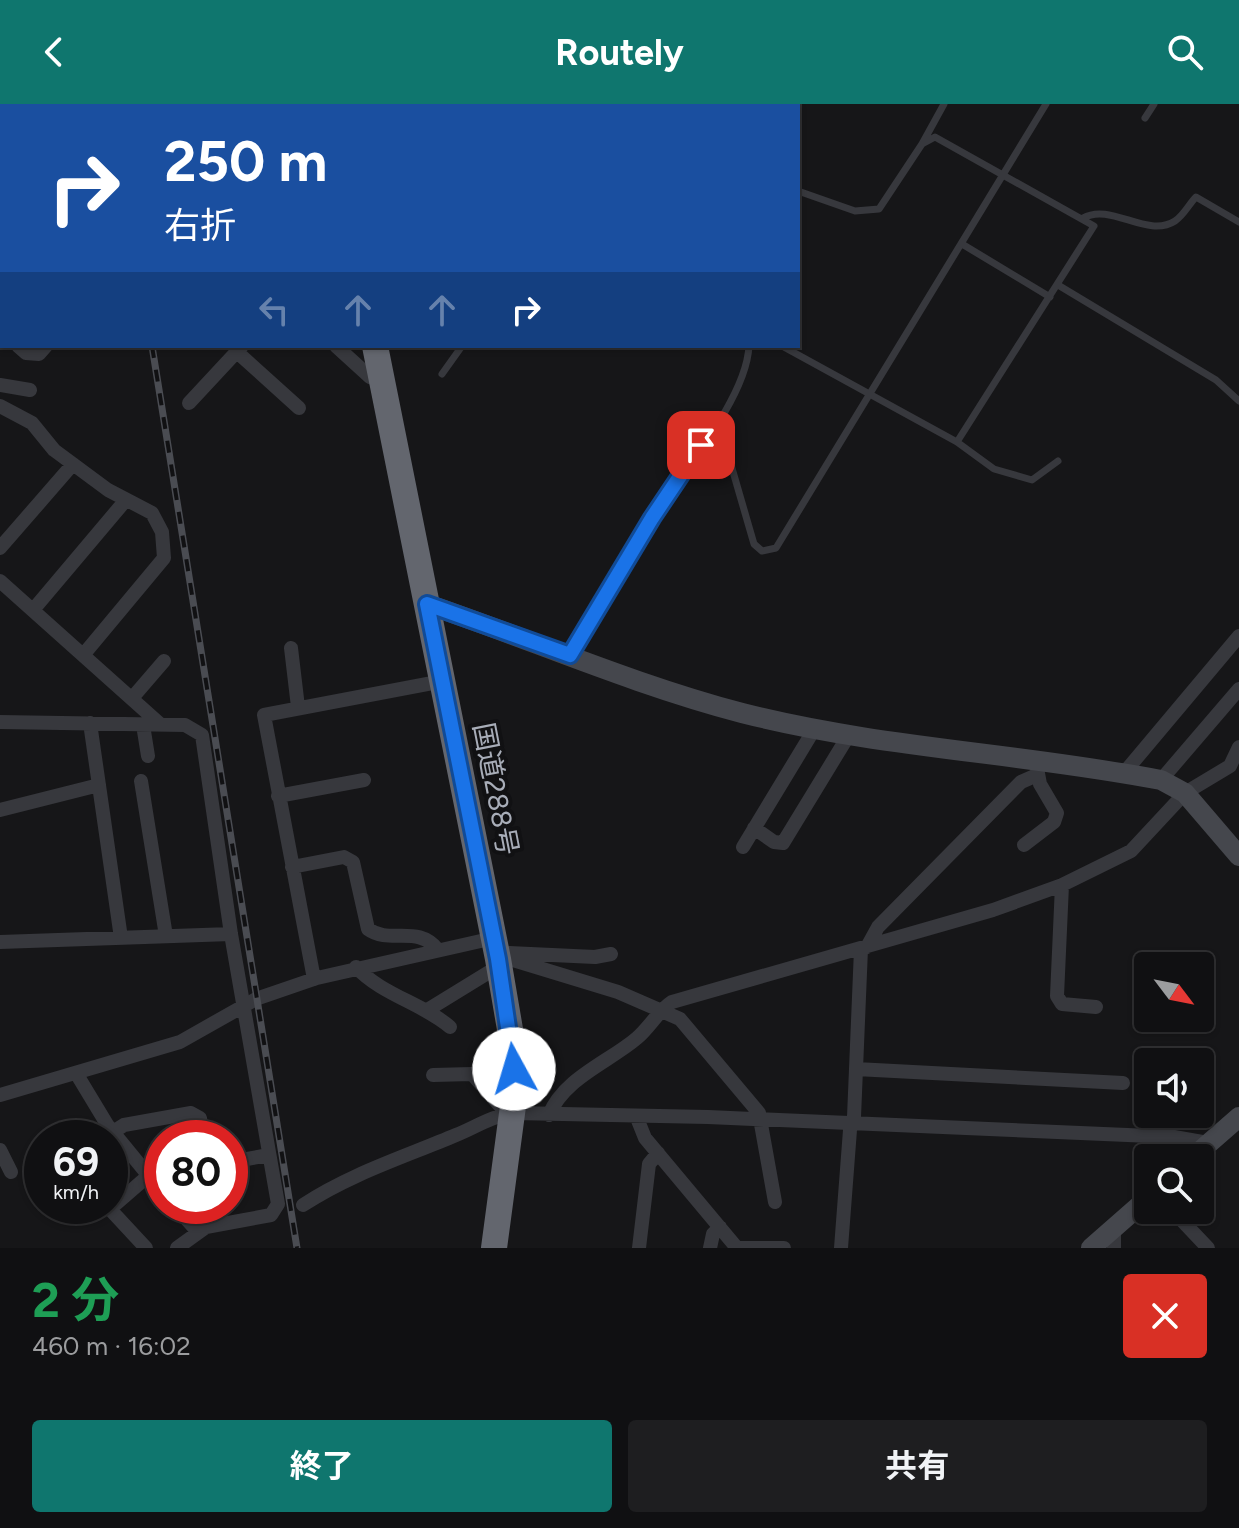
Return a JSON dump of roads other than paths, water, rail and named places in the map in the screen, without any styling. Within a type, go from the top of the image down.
[{"type":"highway","name":"国道288号","points":[[375,348],[513,1047],[510,1113],[494,1248]]},
{"type":"street","points":[[20,348],[26,353],[39,354],[44,348]]},
{"type":"street","points":[[338,348],[370,377],[382,381]]},
{"type":"street","points":[[189,403],[240,349],[299,408]]},
{"type":"street","points":[[0,385],[30,390]]},
{"type":"street","points":[[0,406],[32,423],[54,450],[125,501],[152,513],[159,522],[164,558],[84,654]]},
{"type":"street","points":[[0,548],[73,464]]},
{"type":"street","points":[[33,610],[125,501]]},
{"type":"street","points":[[0,581],[161,725]]},
{"type":"street","points":[[427,604],[666,692],[815,728],[1038,767],[1124,773],[1161,780],[1185,793],[1237,851]]},
{"type":"street","points":[[1124,773],[1239,636]]},
{"type":"street","points":[[291,648],[298,707]]},
{"type":"street","points":[[133,697],[164,661]]},
{"type":"street","points":[[314,979],[263,719],[267,713],[443,681]]},
{"type":"street","points":[[1161,780],[1239,689]]},
{"type":"street","points":[[0,722],[161,725],[191,727],[202,735],[231,934],[278,1204],[275,1213],[198,1232],[177,1248]]},
{"type":"street","points":[[90,723],[121,938]]},
{"type":"street","points":[[143,725],[148,756]]},
{"type":"street","points":[[743,847],[815,728]]},
{"type":"street","points":[[754,828],[774,842],[783,843],[850,733]]},
{"type":"street","points":[[549,1115],[565,1093],[605,1058],[641,1035],[663,1009],[695,993],[993,910],[1062,885],[1131,851],[1185,793],[1230,766],[1239,747]]},
{"type":"street","points":[[1024,845],[1054,822],[1057,813],[1038,767]]},
{"type":"street","points":[[841,1248],[864,948],[878,927],[1038,767]]},
{"type":"street","points":[[278,796],[364,780]]},
{"type":"street","points":[[141,781],[166,936]]},
{"type":"street","points":[[0,810],[99,785]]},
{"type":"street","points":[[292,867],[344,857],[353,862],[368,929],[378,935],[423,937],[438,950]]},
{"type":"street","points":[[1062,885],[1057,996],[1062,1004],[1096,1007]]},
{"type":"street","points":[[0,942],[231,934]]},
{"type":"street","points":[[0,1095],[180,1042],[244,1006],[314,979],[356,967],[438,950],[595,957],[611,954]]},
{"type":"street","points":[[497,954],[663,1009],[680,1019],[761,1120],[775,1202]]},
{"type":"street","points":[[429,1009],[497,954]]},
{"type":"street","points":[[356,967],[407,1004],[429,1009],[450,1027]]},
{"type":"street","points":[[856,1069],[1123,1083]]},
{"type":"street","points":[[76,1073],[82,1088],[105,1120]]},
{"type":"street","points":[[433,1075],[472,1074],[510,1113]]},
{"type":"street","points":[[152,1120],[191,1113],[200,1120]]},
{"type":"street","points":[[303,1205],[353,1176],[455,1136],[488,1118],[510,1113],[1174,1137],[1208,1143],[1235,1128]]},
{"type":"street","points":[[637,1118],[645,1138],[738,1248],[784,1248]]},
{"type":"street","points":[[0,1150],[11,1172]]},
{"type":"street","points":[[128,1151],[144,1171]]},
{"type":"street","points":[[639,1248],[649,1164],[658,1153]]},
{"type":"street","points":[[248,1159],[269,1155]]},
{"type":"street","points":[[128,1192],[144,1179]]},
{"type":"street","points":[[1091,1248],[1114,1238],[1134,1214]]},
{"type":"street","points":[[124,1224],[146,1248]]},
{"type":"street","points":[[191,1224],[198,1232]]},
{"type":"street","points":[[1183,1224],[1199,1245]]},
{"type":"street","points":[[710,1248],[713,1234],[720,1227]]},
{"type":"lane","points":[[800,192],[855,211],[879,209],[944,104]]},
{"type":"lane","points":[[718,420],[754,544],[762,551],[782,543],[1046,104]]},
{"type":"lane","points":[[1145,118],[1154,104]]},
{"type":"lane","points":[[922,144],[935,137],[945,140],[1094,226],[957,442]]},
{"type":"lane","points":[[1083,218],[1100,213],[1158,226],[1176,221],[1196,197],[1239,222]]},
{"type":"lane","points":[[962,244],[1050,297]]},
{"type":"lane","points":[[1058,285],[1216,380],[1239,401]]},
{"type":"lane","points":[[442,374],[461,348]]},
{"type":"lane","points":[[570,655],[652,518],[718,420],[744,372],[749,348]]},
{"type":"lane","points":[[785,348],[957,442],[994,469],[1024,481],[1041,477],[1058,461]]},
{"type":"railway","points":[[152,348],[297,1248]]}]
